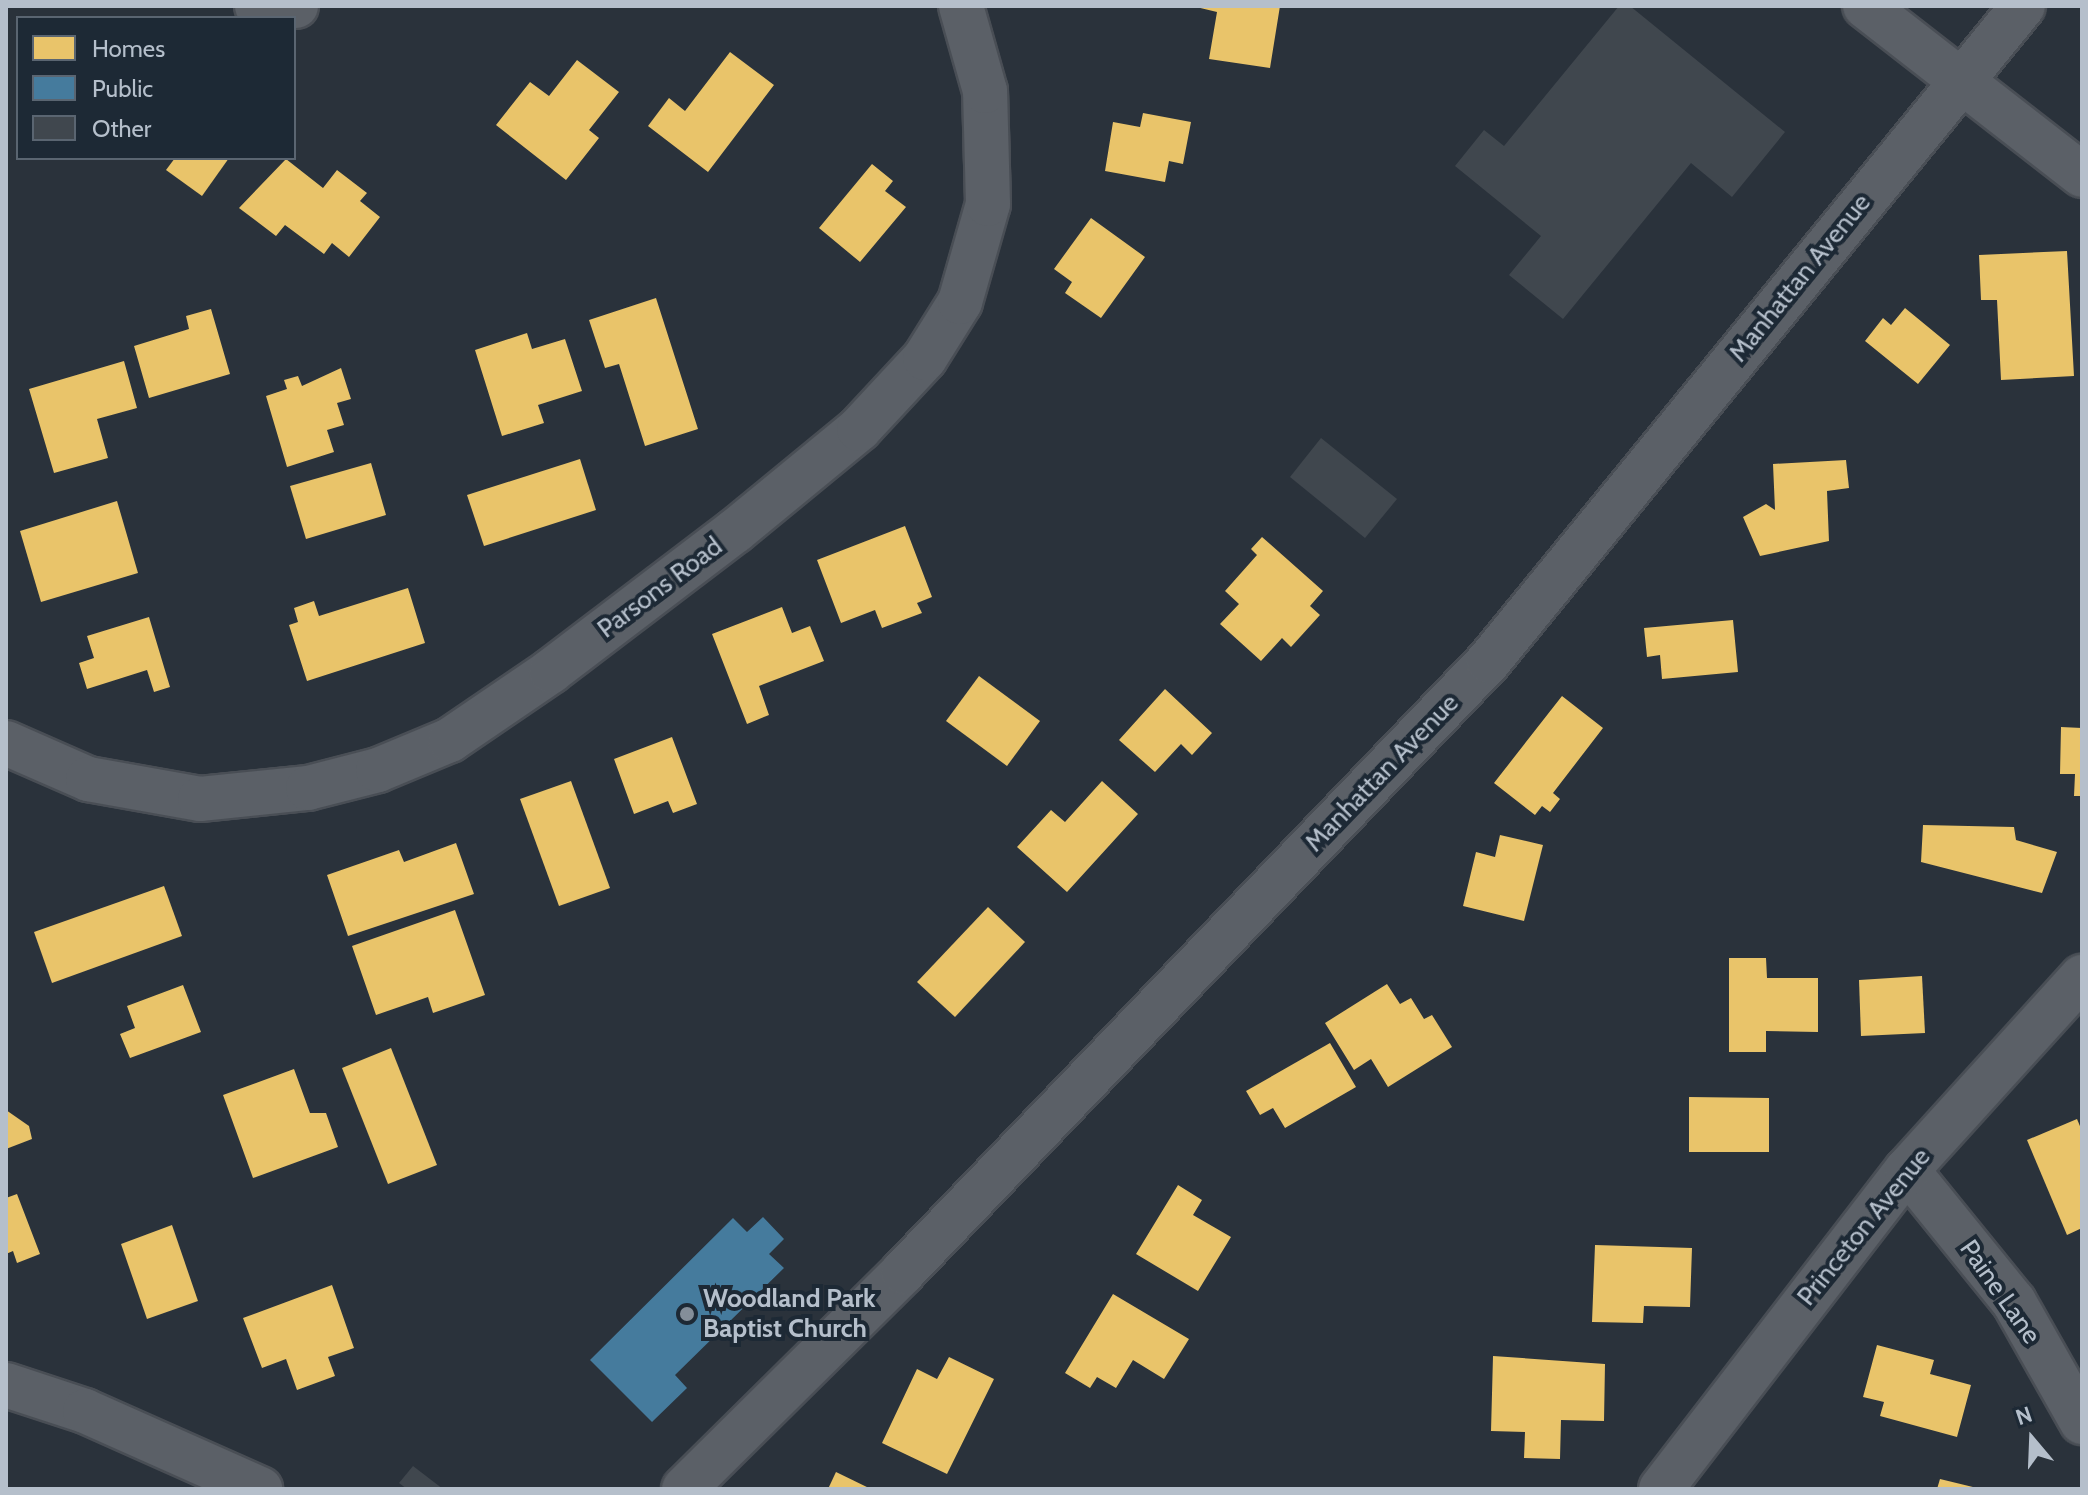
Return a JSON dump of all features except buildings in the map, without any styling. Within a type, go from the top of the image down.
[{"type":"street","points":[[257,6],[296,6]]},
{"type":"street","name":"Parsons Road","points":[[6,743],[88,779],[200,799],[308,788],[378,770],[463,731],[735,531],[859,429],[925,358],[960,302],[988,204],[985,91],[961,6]]},
{"type":"street","points":[[1867,6],[2082,175]]},
{"type":"street","name":"Manhattan Avenue","points":[[684,1489],[903,1272],[1489,661],[2023,6]]},
{"type":"street","name":"Princeton Avenue","points":[[1661,1489],[1907,1170],[2082,977]]},
{"type":"street","name":"Paine Lane","points":[[1907,1170],[2014,1302],[2082,1422]]},
{"type":"street","points":[[6,1385],[85,1411],[260,1489]]},
{"type":"place","name":"Woodland Park Baptist Church","points":[[687,1314]]}]
